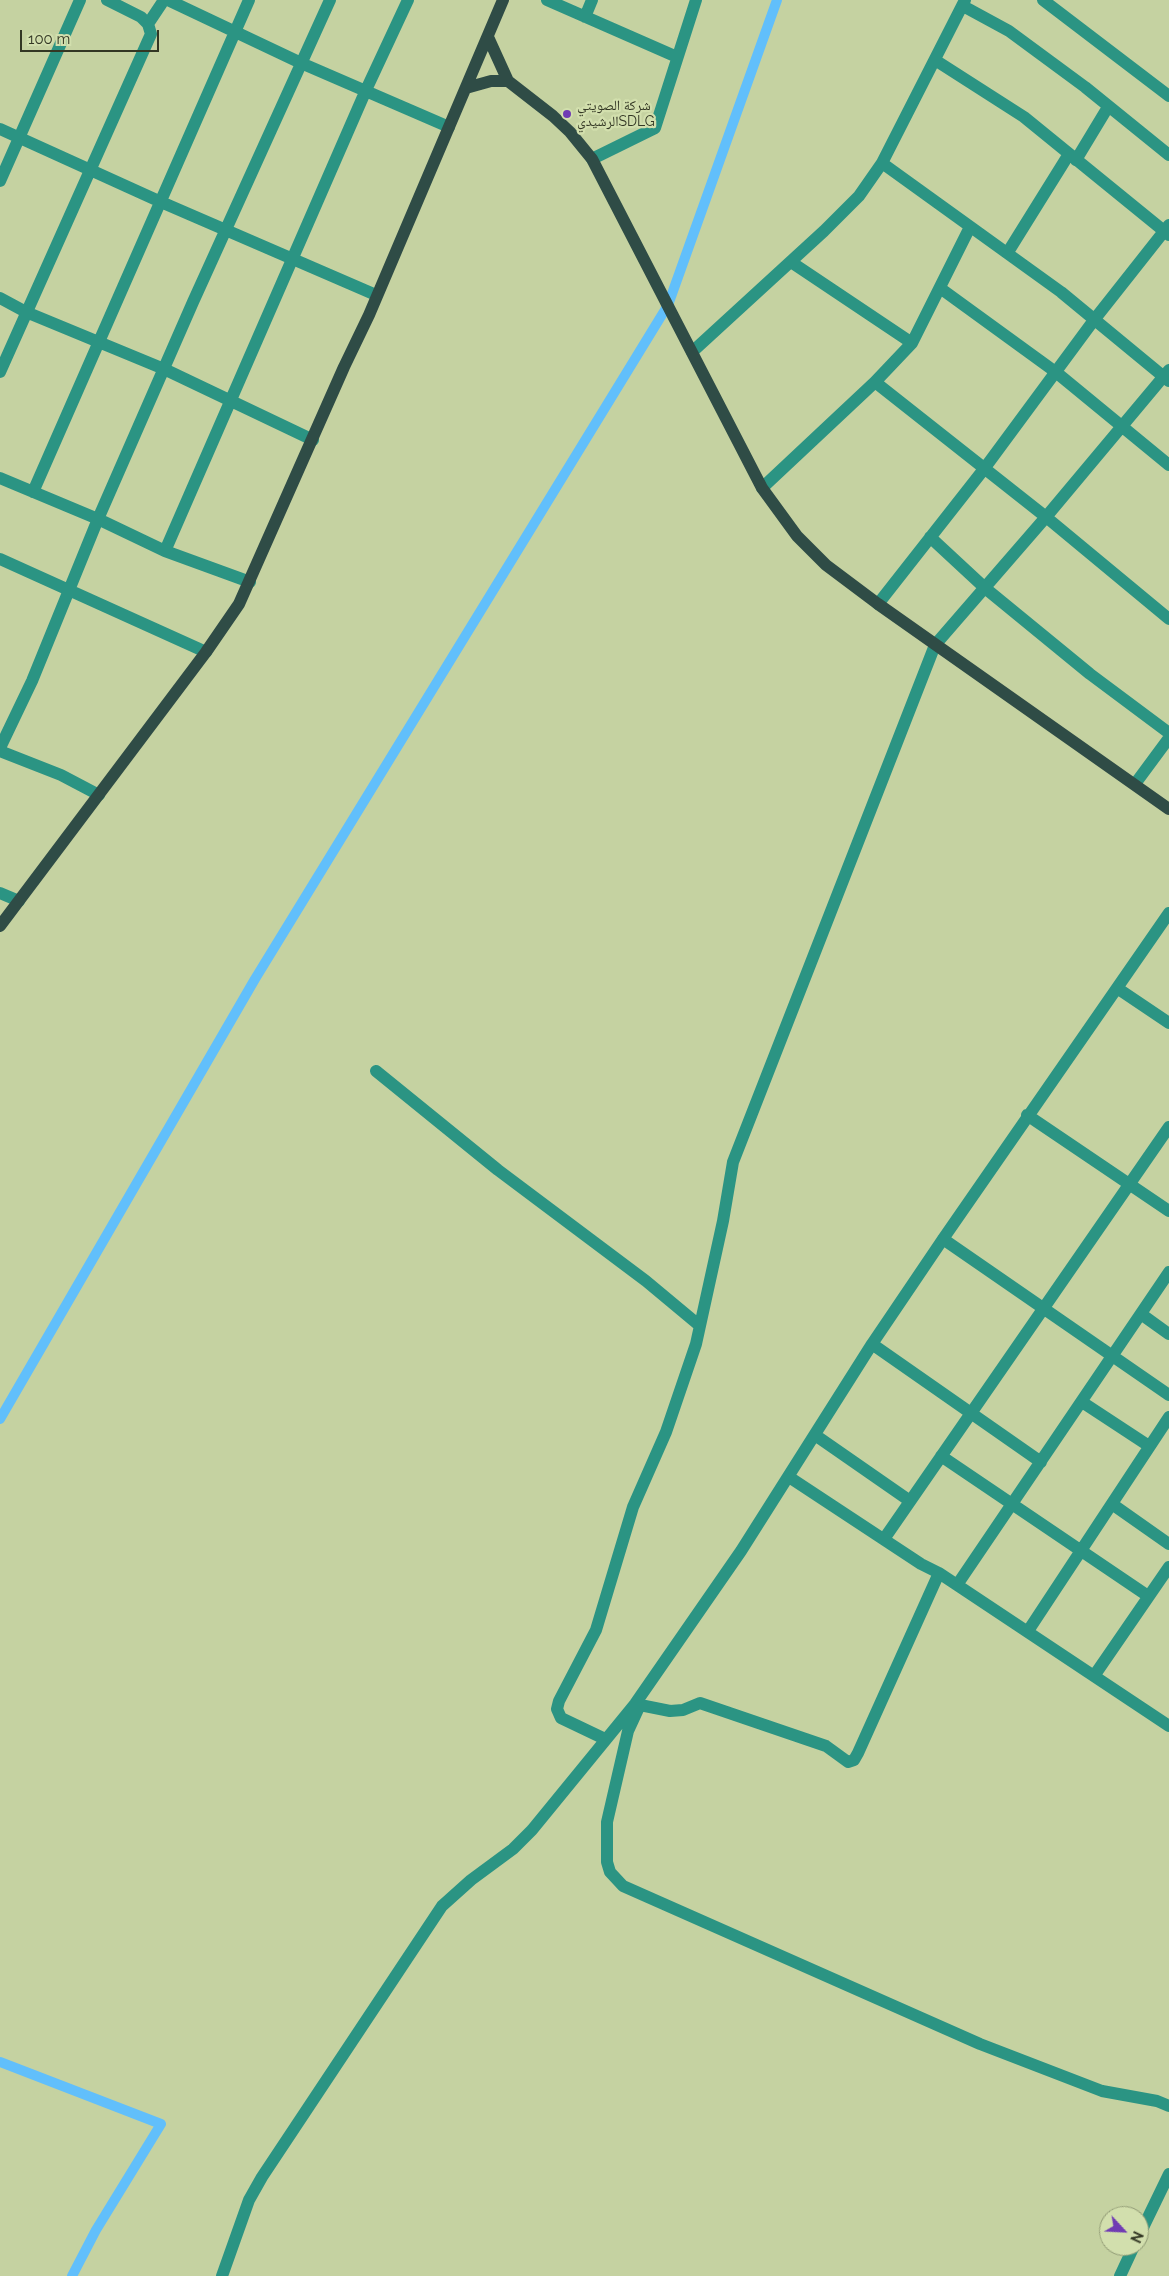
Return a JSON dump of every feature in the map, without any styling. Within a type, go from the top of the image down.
[{"type":"main road","points":[[0,926],[206,652],[235,610],[250,582],[313,440],[503,0]]},
{"type":"main road","points":[[488,37],[508,81],[553,116],[570,132],[592,159],[762,488],[780,515],[812,552],[878,604],[1169,809]]},
{"type":"main road","points":[[466,88],[491,81],[508,81]]},
{"type":"street","points":[[0,181],[80,0]]},
{"type":"street","points":[[0,372],[151,34],[148,24],[141,17],[107,0]]},
{"type":"street","points":[[148,24],[166,0],[235,30],[301,63],[449,127]]},
{"type":"street","points":[[33,492],[248,0]]},
{"type":"street","points":[[99,795],[61,775],[0,750],[32,681],[98,519],[164,369],[330,0]]},
{"type":"street","points":[[165,550],[229,400],[366,90],[408,0]]},
{"type":"street","points":[[547,0],[677,57]]},
{"type":"street","points":[[585,17],[592,0]]},
{"type":"street","points":[[592,159],[655,128],[696,0]]},
{"type":"street","points":[[1043,0],[1169,96]]},
{"type":"street","points":[[692,352],[791,262],[859,196],[882,163],[964,3],[1009,31],[1169,155]]},
{"type":"street","points":[[878,604],[984,469],[1057,373],[1094,320],[1167,230],[1072,157],[1024,117],[936,60]]},
{"type":"street","points":[[1008,252],[1108,106]]},
{"type":"street","points":[[0,129],[161,202],[293,257],[376,295]]},
{"type":"street","points":[[605,1739],[562,1718],[557,1709],[569,1680],[596,1630],[633,1507],[678,1401],[700,1326],[723,1221],[733,1162],[936,645],[1122,425],[1167,376],[1008,252],[970,227],[882,163]]},
{"type":"street","points":[[762,488],[875,382],[912,343],[970,227]]},
{"type":"street","points":[[791,262],[912,343]]},
{"type":"street","points":[[940,288],[1057,373],[1169,465]]},
{"type":"street","points":[[0,298],[26,312],[164,369],[313,440]]},
{"type":"street","points":[[875,382],[1046,517],[1169,619]]},
{"type":"street","points":[[0,478],[98,519],[165,550],[250,582]]},
{"type":"street","points":[[930,537],[986,588],[1090,674],[1169,733]]},
{"type":"street","points":[[1,562],[70,590],[206,652]]},
{"type":"street","points":[[1135,784],[1169,738]]},
{"type":"street","points":[[0,893],[19,901]]},
{"type":"street","points":[[222,2276],[246,2208],[262,2176],[442,1906],[471,1880],[513,1849],[532,1830],[605,1739],[638,1704],[741,1551],[872,1344],[1027,1115],[1169,913]]},
{"type":"street","points":[[1117,988],[1169,1023]]},
{"type":"street","points":[[376,1071],[498,1170],[646,1282],[700,1326]]},
{"type":"street","points":[[1027,1115],[1169,1211]]},
{"type":"street","points":[[884,1539],[970,1412],[1169,1127]]},
{"type":"street","points":[[943,1239],[1112,1358],[1169,1395]]},
{"type":"street","points":[[957,1585],[1169,1272]]},
{"type":"street","points":[[1141,1314],[1169,1334]]},
{"type":"street","points":[[872,1344],[1041,1462]]},
{"type":"street","points":[[1082,1402],[1149,1446]]},
{"type":"street","points":[[1028,1631],[1169,1417]]},
{"type":"street","points":[[815,1435],[910,1501]]},
{"type":"street","points":[[941,1456],[1148,1596]]},
{"type":"street","points":[[789,1477],[1168,1724]]},
{"type":"street","points":[[1112,1504],[1169,1544]]},
{"type":"street","points":[[1094,1676],[1169,1567]]},
{"type":"street","points":[[638,1704],[670,1711],[683,1710],[700,1703],[826,1746],[844,1762],[854,1760],[939,1573]]},
{"type":"street","points":[[638,1704],[628,1731],[608,1822],[607,1862],[610,1872],[623,1886],[980,2044],[1102,2091],[1157,2101],[1169,2106]]},
{"type":"street","points":[[1149,2215],[1169,2174]]},
{"type":"street","points":[[1120,2276],[1129,2256]]},
{"type":"waterway","points":[[0,1419],[255,979],[668,305],[777,0]]},
{"type":"waterway","points":[[0,2062],[161,2124],[96,2230],[72,2276]]},
{"type":"place","name":"شركة الصويتي الرشيديSDLG","points":[[567,114]]}]
